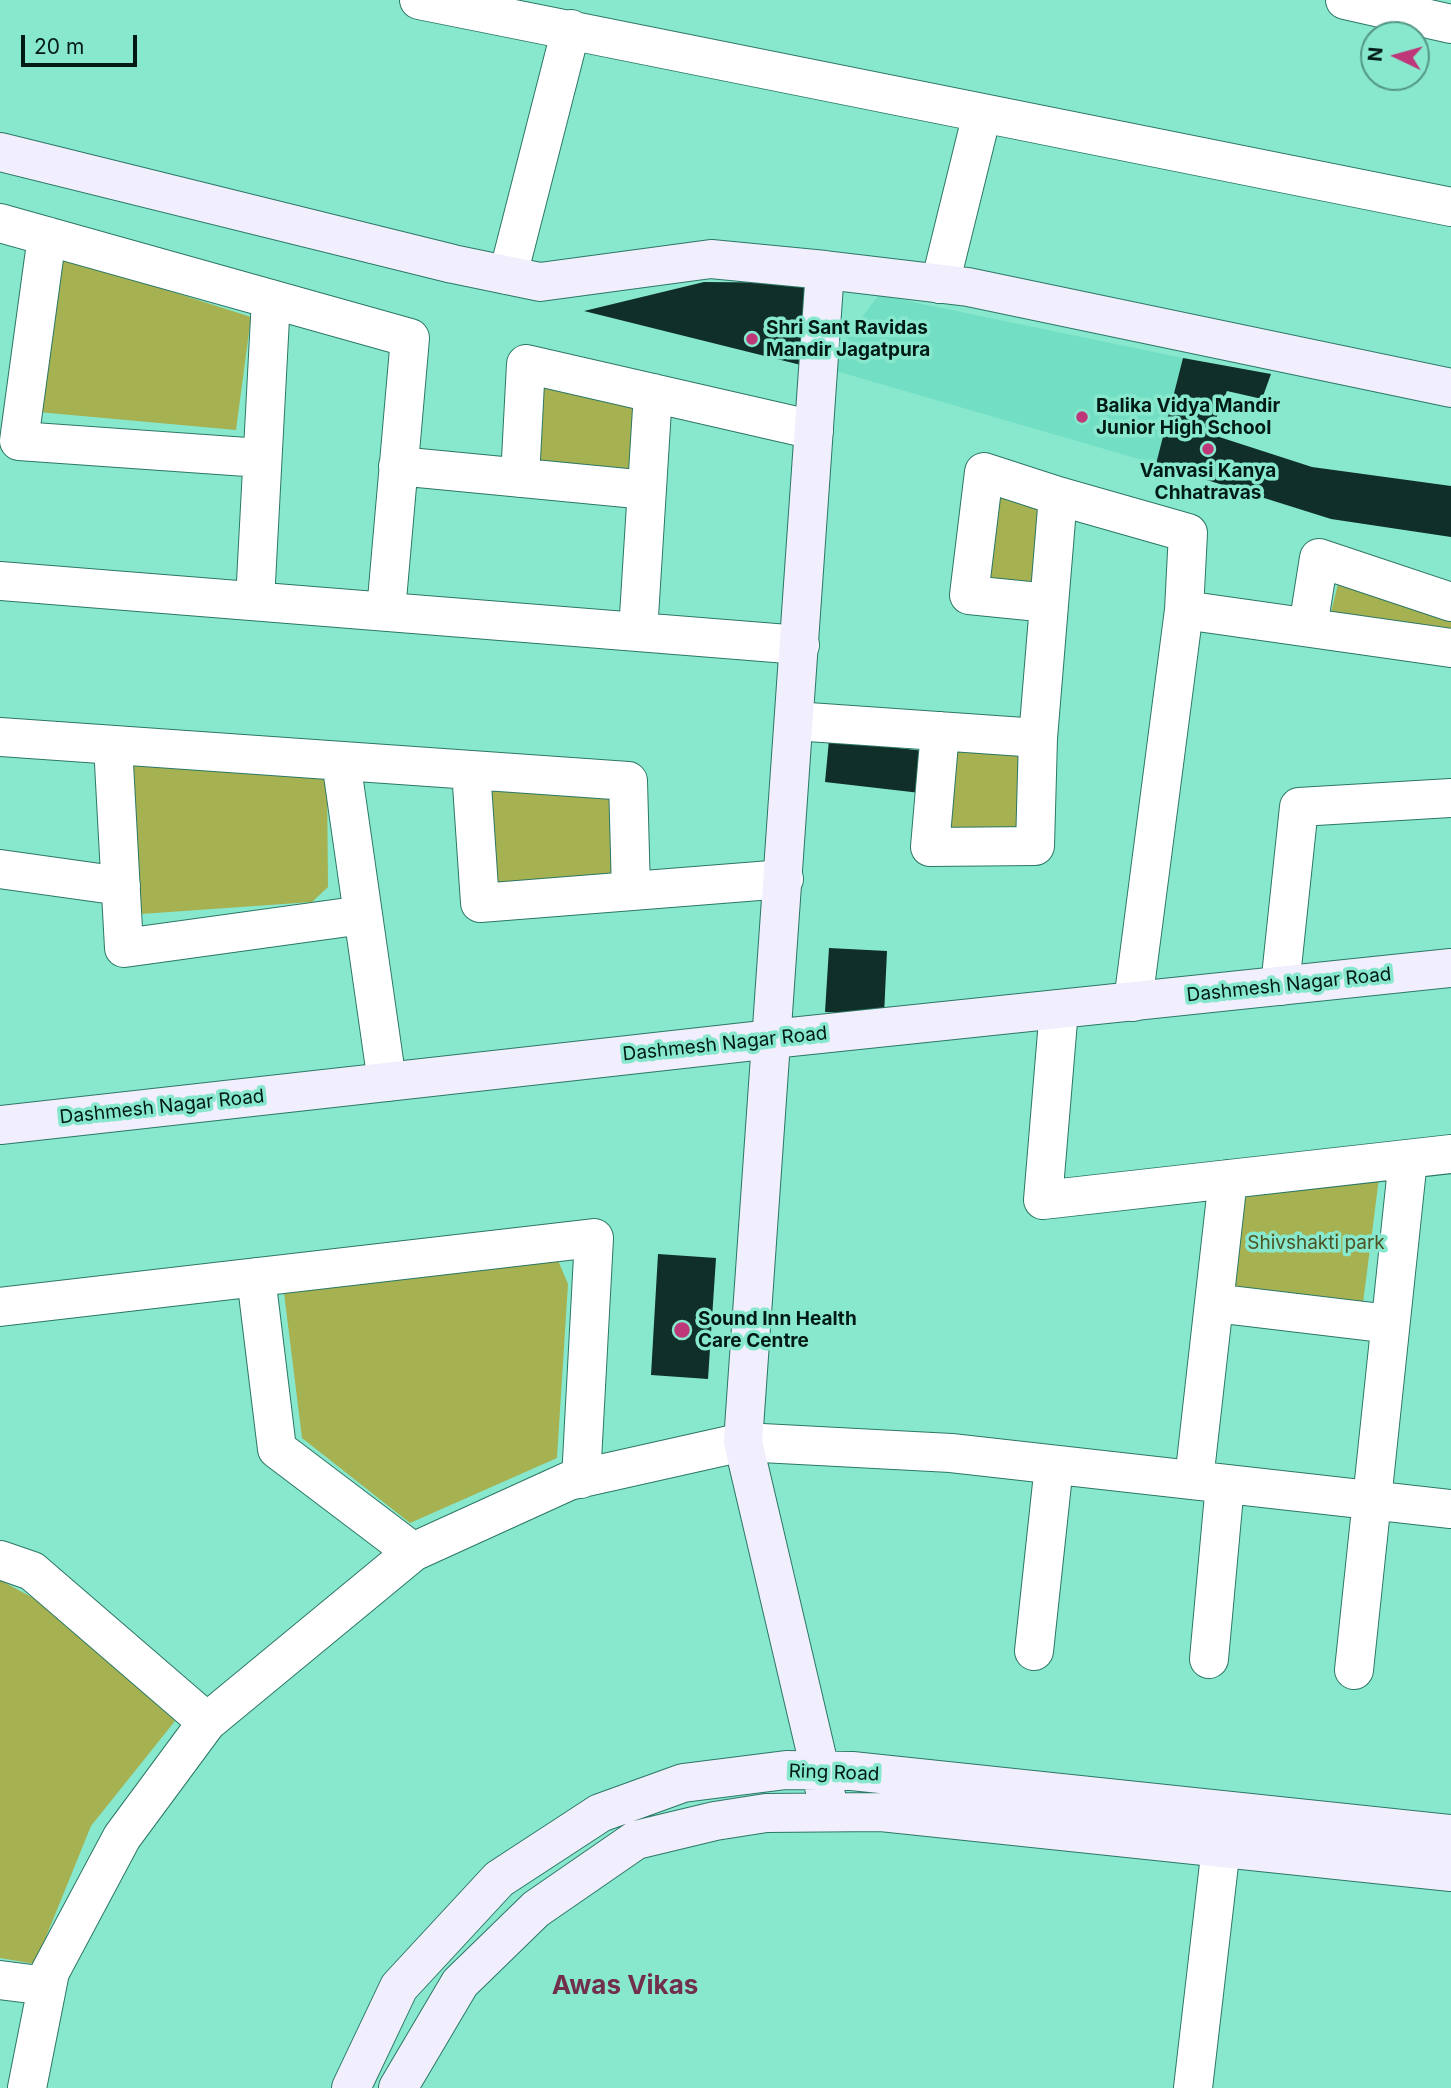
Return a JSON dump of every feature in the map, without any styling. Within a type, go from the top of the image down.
[{"type":"street","points":[[419,0],[562,18],[982,114],[1451,207]]},
{"type":"street","points":[[1345,0],[1451,24]]},
{"type":"street","points":[[508,275],[562,18]]},
{"type":"street","points":[[940,284],[982,114]]},
{"type":"street","points":[[0,152],[540,282],[711,259],[825,270],[968,287],[1451,388]]},
{"type":"street","points":[[0,223],[410,338],[386,611]]},
{"type":"street","points":[[47,236],[19,441],[261,458]]},
{"type":"street","points":[[825,270],[743,1443],[830,1812]]},
{"type":"street","points":[[255,601],[271,299]]},
{"type":"street","points":[[520,478],[526,364],[814,430]]},
{"type":"street","points":[[638,632],[653,393]]},
{"type":"street","points":[[398,466],[647,491]]},
{"type":"street","points":[[1049,603],[969,595],[985,472],[1188,533],[1184,610],[1133,1002]]},
{"type":"street","points":[[940,731],[930,847],[1035,846],[1038,738],[1058,496]]},
{"type":"street","points":[[1308,627],[1318,558],[1451,603]]},
{"type":"street","points":[[0,580],[800,645]]},
{"type":"street","points":[[1184,610],[1451,648]]},
{"type":"street","points":[[794,720],[1038,738]]},
{"type":"street","points":[[0,737],[628,781],[631,891]]},
{"type":"street","points":[[113,745],[124,948],[363,915]]},
{"type":"street","points":[[341,761],[387,1082]]},
{"type":"street","points":[[471,770],[480,903],[783,879]]},
{"type":"street","points":[[1280,986],[1299,807],[1451,798]]},
{"type":"street","points":[[0,869],[121,886]]},
{"type":"street","name":"Dashmesh Nagar Road","points":[[0,1125],[772,1039],[1451,968]]},
{"type":"street","points":[[1059,1009],[1043,1200],[1451,1154]]},
{"type":"street","points":[[1354,1671],[1408,1159]]},
{"type":"street","points":[[1209,1659],[1214,1303],[1228,1180]]},
{"type":"street","points":[[0,1307],[594,1238],[581,1479]]},
{"type":"street","points":[[257,1277],[277,1449],[413,1552]]},
{"type":"street","points":[[1214,1303],[1390,1324]]},
{"type":"street","points":[[27,2088],[50,1972],[122,1837],[207,1722],[413,1552],[569,1481],[743,1443],[951,1453],[1451,1509]]},
{"type":"street","points":[[1034,1651],[1054,1465]]},
{"type":"street","points":[[0,1560],[32,1571],[207,1722]]},
{"type":"street","name":"Ring Road","points":[[351,2088],[399,1987],[499,1879],[600,1813],[683,1783],[786,1770],[852,1771],[1451,1834]]},
{"type":"street","name":"Ring Road","points":[[398,2088],[460,1983],[536,1909],[636,1840],[715,1821],[766,1813],[881,1811],[1451,1872]]},
{"type":"street","points":[[1193,2088],[1221,1847]]},
{"type":"street","points":[[0,1980],[47,1986]]},
{"type":"shaded area","name":"Balika Vidya Mandir Junior High School","points":[[879,295],[1183,358],[1156,464],[836,371],[845,339]]},
{"type":"green space","points":[[67,258],[251,317],[236,430],[38,412],[43,277]]},
{"type":"green space","points":[[537,384],[639,403],[633,479],[546,470],[532,458]]},
{"type":"green space","points":[[995,494],[1051,510],[1044,589],[986,584]]},
{"type":"green space","points":[[1341,572],[1451,610],[1451,638],[1329,620]]},
{"type":"green space","points":[[953,741],[1028,745],[1020,833],[946,834]]},
{"type":"green space","points":[[136,761],[327,776],[328,887],[312,902],[141,914],[132,770]]},
{"type":"green space","points":[[485,781],[617,797],[619,879],[497,885]]},
{"type":"green space","name":"Shivshakti park","points":[[1379,1178],[1363,1303],[1229,1287],[1241,1198]]},
{"type":"green space","points":[[557,1258],[568,1284],[557,1458],[410,1523],[302,1438],[283,1285]]},
{"type":"green space","points":[[0,1580],[46,1605],[175,1721],[91,1826],[35,1964],[0,1958]]},
{"type":"building","name":"Shri Sant Ravidas Mandir Jagatpura","points":[[704,282],[815,283],[805,366],[584,311]]},
{"type":"building","name":"Vanvasi Kanya Chhatravas","points":[[1183,358],[1271,374],[1262,399],[1227,391],[1210,434],[1312,467],[1451,486],[1451,537],[1331,519],[1156,464]]},
{"type":"building","points":[[829,740],[933,752],[929,794],[825,782]]},
{"type":"building","points":[[829,948],[887,951],[884,1015],[825,1012]]},
{"type":"building","points":[[658,1254],[716,1258],[708,1379],[651,1375]]},
{"type":"place","name":"Shri Sant Ravidas Mandir Jagatpura","points":[[752,339]]},
{"type":"place","name":"Balika Vidya Mandir Junior High School","points":[[1082,417]]},
{"type":"place","name":"Vanvasi Kanya Chhatravas","points":[[1208,449]]},
{"type":"place","name":"Sound Inn Health Care Centre","points":[[682,1330]]},
{"type":"district","name":"Awas Vikas","points":[[625,1986]]}]
